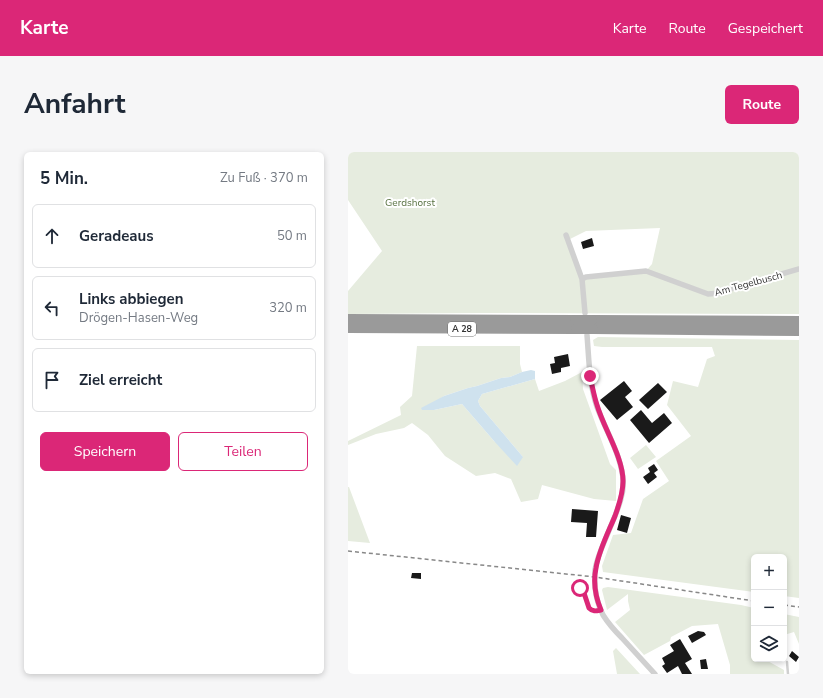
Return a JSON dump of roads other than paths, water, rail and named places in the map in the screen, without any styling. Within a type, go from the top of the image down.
[{"type":"highway","name":"A 28","points":[[348,319],[576,324]]},
{"type":"highway","name":"A 28","points":[[348,328],[799,321]]},
{"type":"highway","name":"A 28","points":[[589,324],[799,331]]},
{"type":"street","points":[[566,235],[582,279],[589,324],[590,376],[597,405],[621,466],[623,480],[618,507],[595,569],[595,586],[603,613],[616,632],[655,674]]},
{"type":"street","name":"Am Tegelbusch","points":[[582,279],[586,277],[646,271],[708,294],[720,293],[736,286],[799,269]]},
{"type":"lane","points":[[579,585],[584,593],[589,608],[591,610],[603,613]]},
{"type":"lane","points":[[787,662],[788,674]]},
{"type":"water","points":[[531,370],[535,371],[535,379],[482,394],[478,401],[480,406],[523,457],[517,466],[462,404],[434,410],[422,410],[421,408],[444,396]]},
{"type":"railway","points":[[348,551],[595,577],[751,601]]},
{"type":"railway","points":[[787,605],[799,607]]},
{"type":"park label","name":"Gerdshorst","points":[[410,202]]}]
